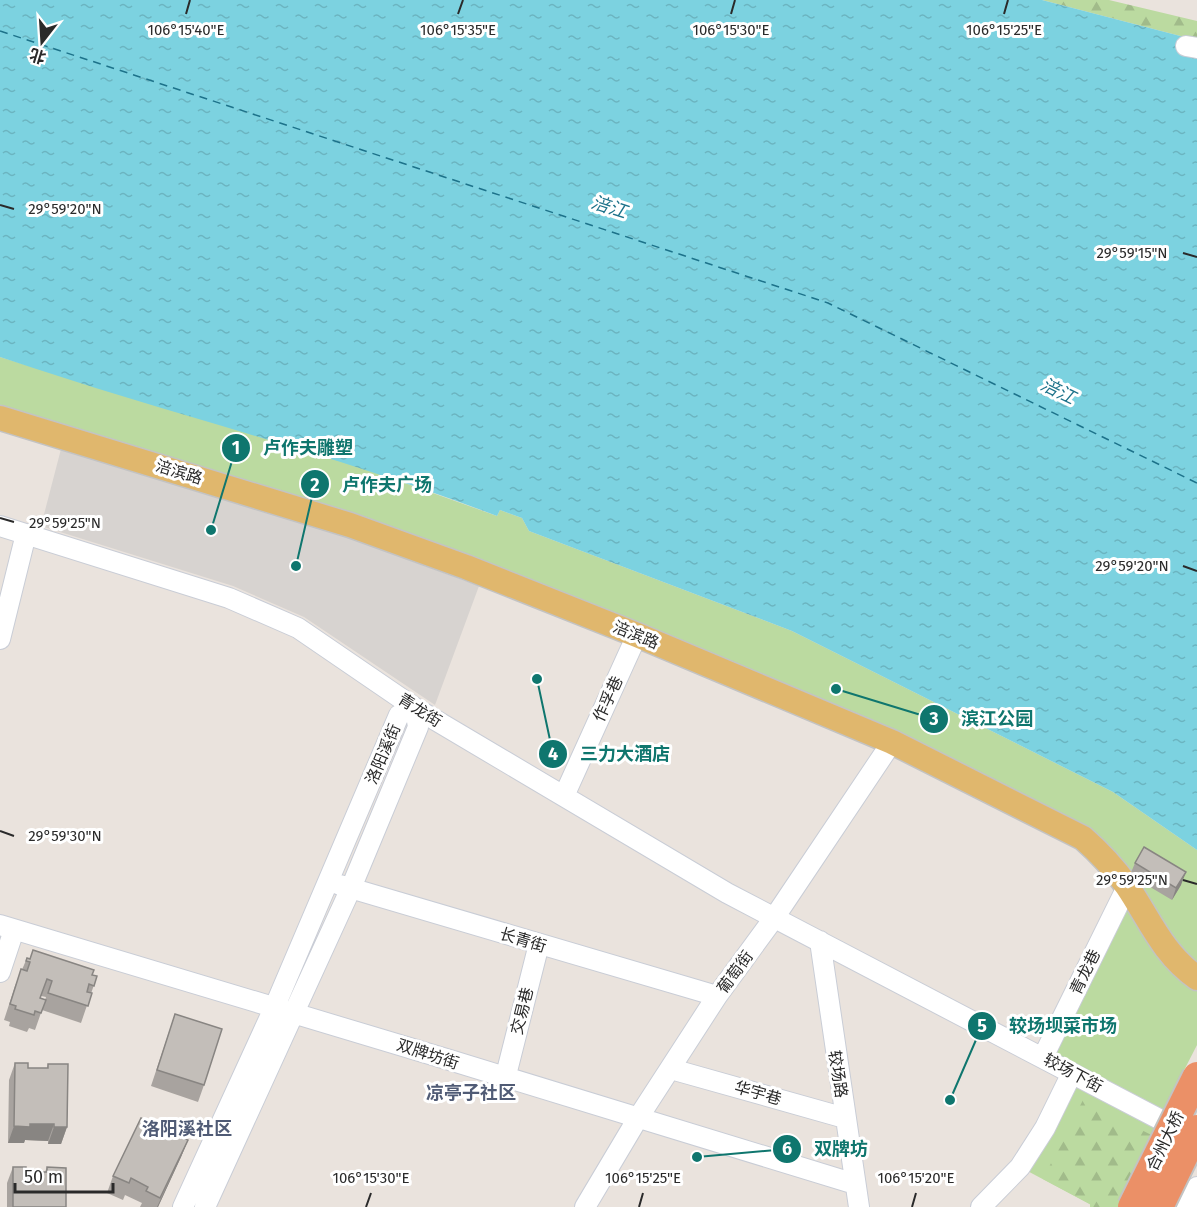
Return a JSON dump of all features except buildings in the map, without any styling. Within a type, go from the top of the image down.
[{"type":"highway","name":"合州大桥","points":[[1132,1207],[1197,1076]]},
{"type":"highway","name":"合州大桥","points":[[1159,1207],[1197,1129]]},
{"type":"main road","name":"涪滨路","points":[[0,418],[350,525],[466,567],[637,635],[892,742],[1083,838],[1106,859],[1127,887],[1159,941],[1197,978]]},
{"type":"street","name":"青龙街","points":[[0,526],[229,598],[298,628],[415,708],[727,893],[820,941]]},
{"type":"street","points":[[0,639],[26,534]]},
{"type":"street","name":"作孚巷","points":[[564,796],[637,635]]},
{"type":"street","name":"洛阳溪街","points":[[183,1207],[275,1006],[399,715],[415,708],[418,727],[351,888],[205,1207]]},
{"type":"street","name":"葡萄街","points":[[585,1207],[638,1118],[717,996],[774,918],[892,742]]},
{"type":"street","name":"长青街","points":[[329,883],[717,996]]},
{"type":"street","name":"青龙巷","points":[[1043,1057],[1127,887]]},
{"type":"street","points":[[0,972],[7,927]]},
{"type":"street","name":"双牌坊街","points":[[7,927],[295,1012],[506,1079],[855,1184]]},
{"type":"street","name":"较场下街","points":[[820,941],[1197,1140]]},
{"type":"street","name":"较场路","points":[[820,941],[859,1207]]},
{"type":"street","name":"交易巷","points":[[506,1079],[539,944]]},
{"type":"street","name":"华宇巷","points":[[671,1069],[845,1118]]},
{"type":"street","points":[[981,1207],[1020,1167],[1045,1128],[1072,1073]]},
{"type":"street","points":[[1187,1207],[1197,1187]]},
{"type":"green space","points":[[1042,0],[1109,0],[1197,21],[1197,48],[1188,38]]},
{"type":"green space","points":[[0,357],[363,468],[497,516],[500,510],[522,518],[529,531],[792,631],[1113,792],[1197,850],[1197,1045],[1114,1207],[1095,1207],[1020,1167],[1072,1073],[1043,1057],[1127,887],[1083,838],[637,635],[0,418]]},
{"type":"green space","points":[[1083,1100],[1165,1142],[1132,1207],[1090,1207],[1090,1204],[1043,1179]]},
{"type":"shaded area","points":[[61,449],[346,537],[479,586],[435,705],[304,617],[233,586],[41,526]]},
{"type":"water","name":"涪江","points":[[0,0],[1042,0],[1188,38],[1197,48],[1197,850],[1113,792],[792,631],[529,531],[522,518],[500,510],[497,516],[312,453],[0,357]]},
{"type":"ferry route","points":[[0,31],[828,303],[1197,483]]},
{"type":"place","name":"卢作夫雕塑","points":[[211,530]]},
{"type":"place","name":"卢作夫广场","points":[[296,566]]},
{"type":"place","name":"三力大酒店","points":[[537,679]]},
{"type":"place","name":"滨江公园","points":[[836,689]]},
{"type":"place","name":"较场坝菜市场","points":[[950,1100]]},
{"type":"place","name":"双牌坊","points":[[697,1157]]},
{"type":"district","name":"凉亭子社区","points":[[471,1093]]},
{"type":"district","name":"洛阳溪社区","points":[[187,1129]]}]
